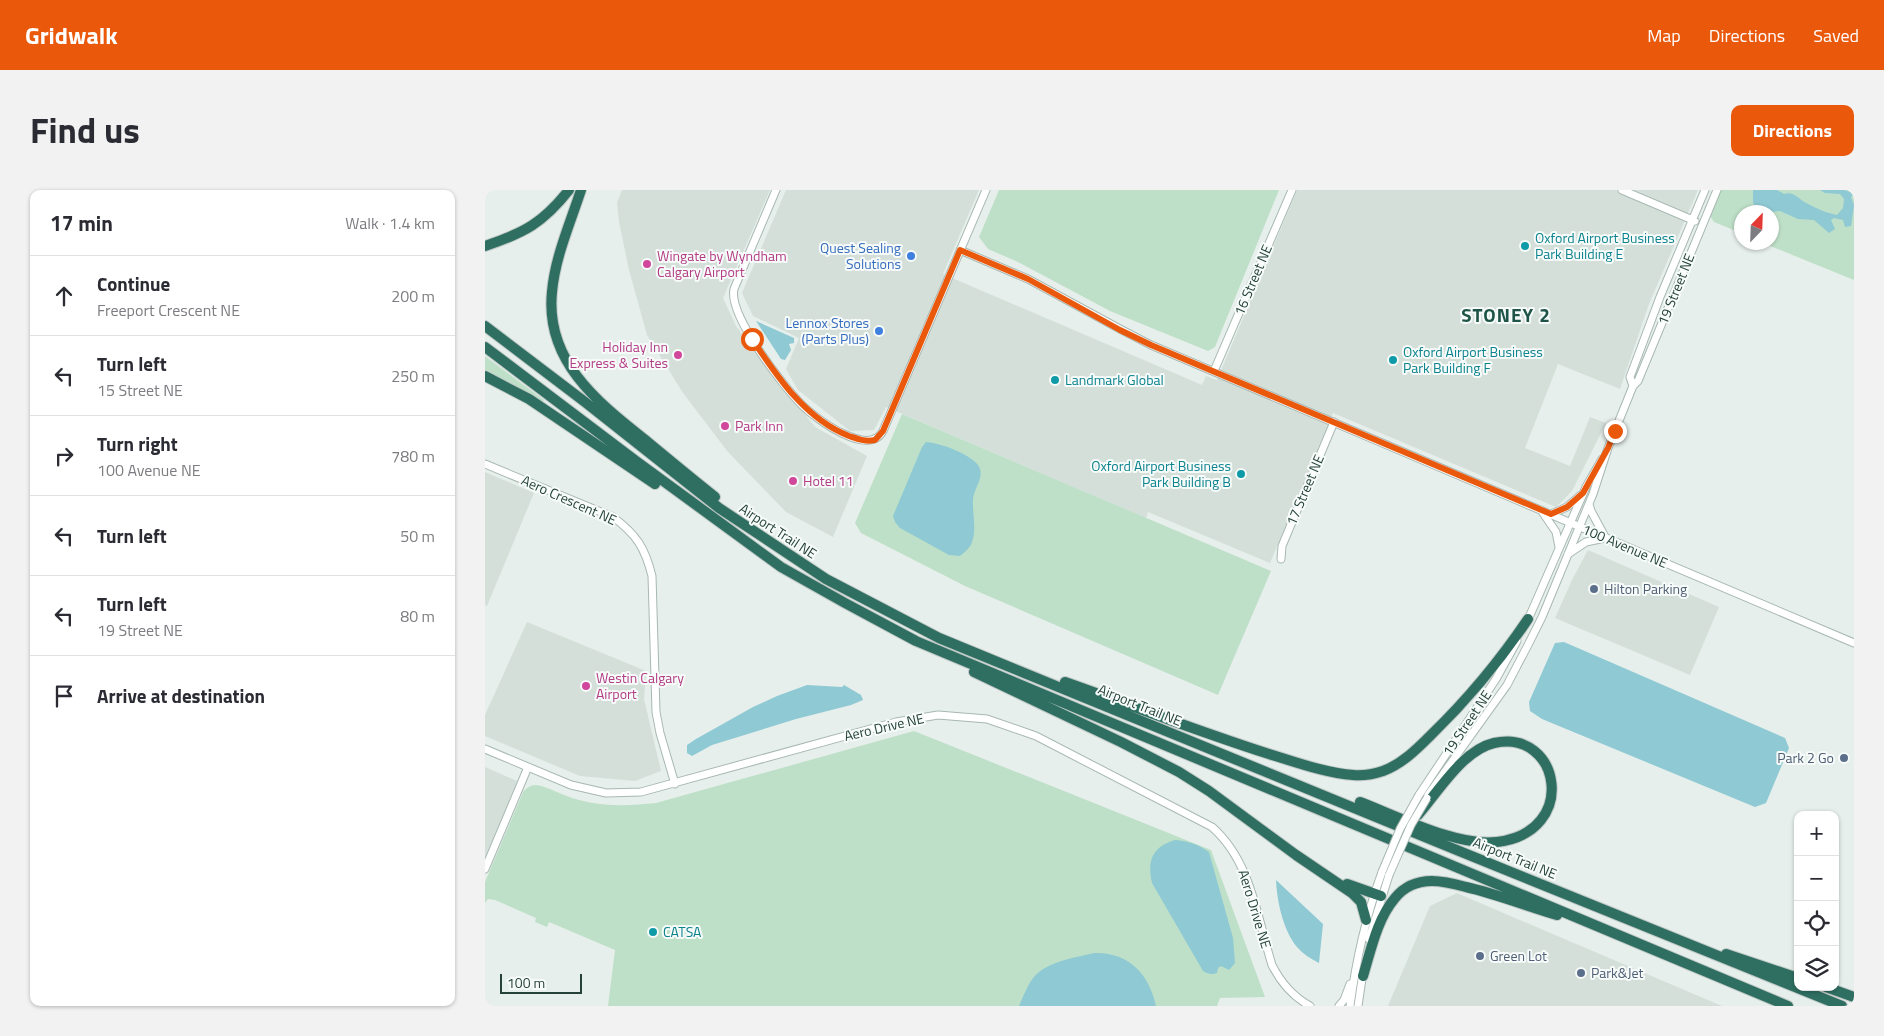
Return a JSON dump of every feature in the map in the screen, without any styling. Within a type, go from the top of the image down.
[{"type":"highway","points":[[485,246],[526,231],[545,218],[569,190]]},
{"type":"highway","points":[[581,190],[561,246],[552,293],[553,321],[558,344],[569,366],[583,385],[612,413],[734,513],[826,579]]},
{"type":"highway","name":"Airport Trail NE","points":[[485,326],[719,508],[826,579],[939,638],[1841,1006]]},
{"type":"highway","name":"Airport Trail NE","points":[[485,347],[643,467],[781,567],[915,641],[1788,1006]]},
{"type":"highway","points":[[485,376],[529,399],[717,527],[781,567]]},
{"type":"highway","points":[[939,638],[1247,747],[1335,773],[1354,776],[1373,774],[1393,766],[1419,747],[1474,691],[1506,652],[1528,619]]},
{"type":"highway","points":[[915,641],[1002,686],[1121,742],[1179,772],[1209,791],[1296,855],[1328,876],[1361,902],[1366,920]]},
{"type":"highway","points":[[1264,770],[1319,786],[1442,834],[1467,841],[1482,842],[1496,842],[1520,836],[1536,827],[1549,809],[1553,791],[1552,781],[1542,759],[1528,748],[1512,743],[1493,743],[1475,752],[1463,762],[1429,799],[1414,820]]},
{"type":"highway","points":[[1328,876],[1378,895]]},
{"type":"highway","points":[[1358,974],[1389,907],[1405,889],[1420,882],[1442,882],[1473,888],[1615,933]]},
{"type":"highway","points":[[1672,938],[1744,959],[1794,977]]},
{"type":"highway","points":[[1749,990],[1781,1006]]},
{"type":"highway","points":[[1837,991],[1854,997]]},
{"type":"street","points":[[776,190],[734,289],[733,295],[736,307],[764,358],[803,406],[841,432],[865,441],[875,440],[883,431],[985,190]]},
{"type":"street","name":"16 Street NE","points":[[1214,371],[1292,190]]},
{"type":"street","points":[[1622,190],[1702,224]]},
{"type":"street","name":"19 Street NE","points":[[1633,386],[1629,377],[1705,190]]},
{"type":"street","name":"19 Street NE","points":[[1429,799],[1511,676],[1542,617],[1589,504],[1608,448],[1633,386],[1638,381],[1717,190]]},
{"type":"street","name":"100 Avenue NE","points":[[960,250],[1028,279],[1151,345],[1854,643]]},
{"type":"street","name":"17 Street NE","points":[[1281,559],[1282,546],[1334,422]]},
{"type":"street","name":"19 Street NE","points":[[1358,1006],[1358,974],[1368,947],[1378,895],[1400,828],[1419,795],[1497,680],[1528,619],[1583,493],[1608,448]]},
{"type":"street","name":"Aero Crescent NE","points":[[485,464],[613,517],[629,529],[640,542],[653,576],[656,712],[675,784]]},
{"type":"street","points":[[1551,514],[1567,507],[1583,493]]},
{"type":"street","points":[[1568,554],[1586,542],[1605,538],[1589,504]]},
{"type":"street","points":[[1540,510],[1558,537],[1559,549]]},
{"type":"street","name":"Aero Drive NE","points":[[485,749],[571,785],[606,793],[641,792],[896,722],[938,715],[987,719],[1036,736],[1199,819],[1222,836],[1233,850],[1244,871],[1272,965],[1290,992],[1310,1006]]},
{"type":"street","points":[[485,869],[528,767]]},
{"type":"street","name":"19 Street NE","points":[[1385,873],[1414,820]]},
{"type":"street","name":"19 Street NE","points":[[1350,1006],[1358,974],[1366,920],[1378,895]]},
{"type":"street","points":[[1339,1006],[1358,974]]},
{"type":"shaded area","points":[[622,190],[770,190],[723,298],[736,326],[815,427],[867,456],[833,537],[786,512],[728,452],[683,393],[647,335],[629,270],[619,222],[617,203]]},
{"type":"shaded area","points":[[786,190],[979,190],[943,274],[1202,385],[1206,376],[1217,380],[1297,190],[1698,190],[1649,304],[1620,389],[1558,364],[1525,448],[1570,466],[1590,417],[1606,423],[1572,491],[1556,507],[1333,413],[1270,563],[1148,512],[1146,518],[886,407],[874,430],[850,431],[798,390],[786,369],[799,338],[753,316],[742,293]]},
{"type":"shaded area","points":[[485,472],[534,493],[487,606],[485,605]]},
{"type":"shaded area","points":[[1588,550],[1719,607],[1690,675],[1555,618]]},
{"type":"shaded area","points":[[527,622],[646,671],[644,699],[661,771],[635,781],[580,776],[485,736],[485,715]]},
{"type":"shaded area","points":[[485,767],[517,781],[485,859]]},
{"type":"shaded area","points":[[1457,893],[1722,1006],[1388,1006],[1430,906]]},
{"type":"green space","points":[[999,190],[1279,190],[1215,347],[1208,351],[1110,311],[1018,262],[988,249],[979,237]]},
{"type":"green space","points":[[1721,190],[1854,190],[1854,280],[1779,250],[1779,205],[1734,205],[1734,230],[1714,222],[1710,216]]},
{"type":"green space","points":[[485,356],[544,400],[541,403],[485,372]]},
{"type":"green space","points":[[902,414],[1271,571],[1218,695],[965,586],[861,533],[855,523]]},
{"type":"green space","points":[[914,731],[1211,850],[1265,997],[1220,998],[1217,1006],[608,1006],[615,950],[549,922],[547,927],[535,922],[536,918],[495,900],[488,899],[485,903],[485,882],[523,792],[530,786],[540,786],[572,798],[593,803],[624,805],[656,803]]},
{"type":"water","points":[[1753,190],[1777,190],[1784,194],[1796,196],[1806,203],[1837,215],[1843,208],[1844,199],[1840,194],[1825,193],[1820,190],[1854,190],[1854,194],[1851,197],[1854,205],[1851,226],[1845,227],[1843,220],[1834,218],[1831,220],[1835,229],[1829,233],[1814,220],[1798,219],[1779,211],[1779,205],[1755,205]]},
{"type":"water","points":[[756,321],[794,338],[794,343],[789,344],[791,350],[785,360],[781,359]]},
{"type":"water","points":[[926,442],[948,447],[965,455],[972,459],[980,469],[981,473],[973,499],[974,526],[972,542],[960,556],[949,555],[900,528],[893,516],[922,447]]},
{"type":"water","points":[[1564,642],[1785,738],[1789,748],[1766,803],[1755,807],[1542,719],[1530,711],[1529,702],[1555,643]]},
{"type":"water","points":[[807,685],[842,687],[844,685],[861,695],[863,700],[712,745],[692,756],[687,753],[687,745],[696,739],[753,707]]},
{"type":"water","points":[[1175,840],[1193,843],[1209,852],[1233,938],[1235,963],[1229,970],[1221,966],[1215,974],[1203,971],[1152,883],[1150,868],[1153,856],[1161,847]]},
{"type":"water","points":[[1276,880],[1323,924],[1319,963],[1299,950],[1292,940],[1284,924],[1279,906]]},
{"type":"water","points":[[1094,953],[1117,956],[1135,967],[1148,984],[1156,1006],[1019,1006],[1029,984],[1039,972],[1061,961]]},
{"type":"place","name":"Oxford Airport Business Park Building E","points":[[1525,246]]},
{"type":"place","name":"Quest Sealing Solutions","points":[[911,256]]},
{"type":"place","name":"Wingate by Wyndham Calgary Airport","points":[[647,264]]},
{"type":"place","name":"Lennox Stores (Parts Plus)","points":[[879,331]]},
{"type":"place","name":"Holiday Inn Express & Suites","points":[[678,355]]},
{"type":"place","name":"Oxford Airport Business Park Building F","points":[[1393,360]]},
{"type":"place","name":"Landmark Global","points":[[1055,380]]},
{"type":"place","name":"Park Inn","points":[[725,426]]},
{"type":"place","name":"Oxford Airport Business Park Building B","points":[[1241,474]]},
{"type":"place","name":"Hotel 11","points":[[793,481]]},
{"type":"place","name":"Hilton Parking","points":[[1594,589]]},
{"type":"place","name":"Westin Calgary Airport","points":[[586,686]]},
{"type":"place","name":"Park 2 Go","points":[[1844,758]]},
{"type":"place","name":"CATSA","points":[[653,932]]},
{"type":"place","name":"Green Lot","points":[[1480,956]]},
{"type":"place","name":"Park&Jet","points":[[1581,973]]},
{"type":"district","name":"STONEY 2","points":[[1506,315]]},
{"type":"route","points":[[752,339],[764,358],[803,406],[841,432],[859,440],[875,440],[879,438],[883,431],[960,250],[1028,279],[1151,345],[1551,514],[1567,507],[1583,493],[1608,448],[1615,431]]}]
